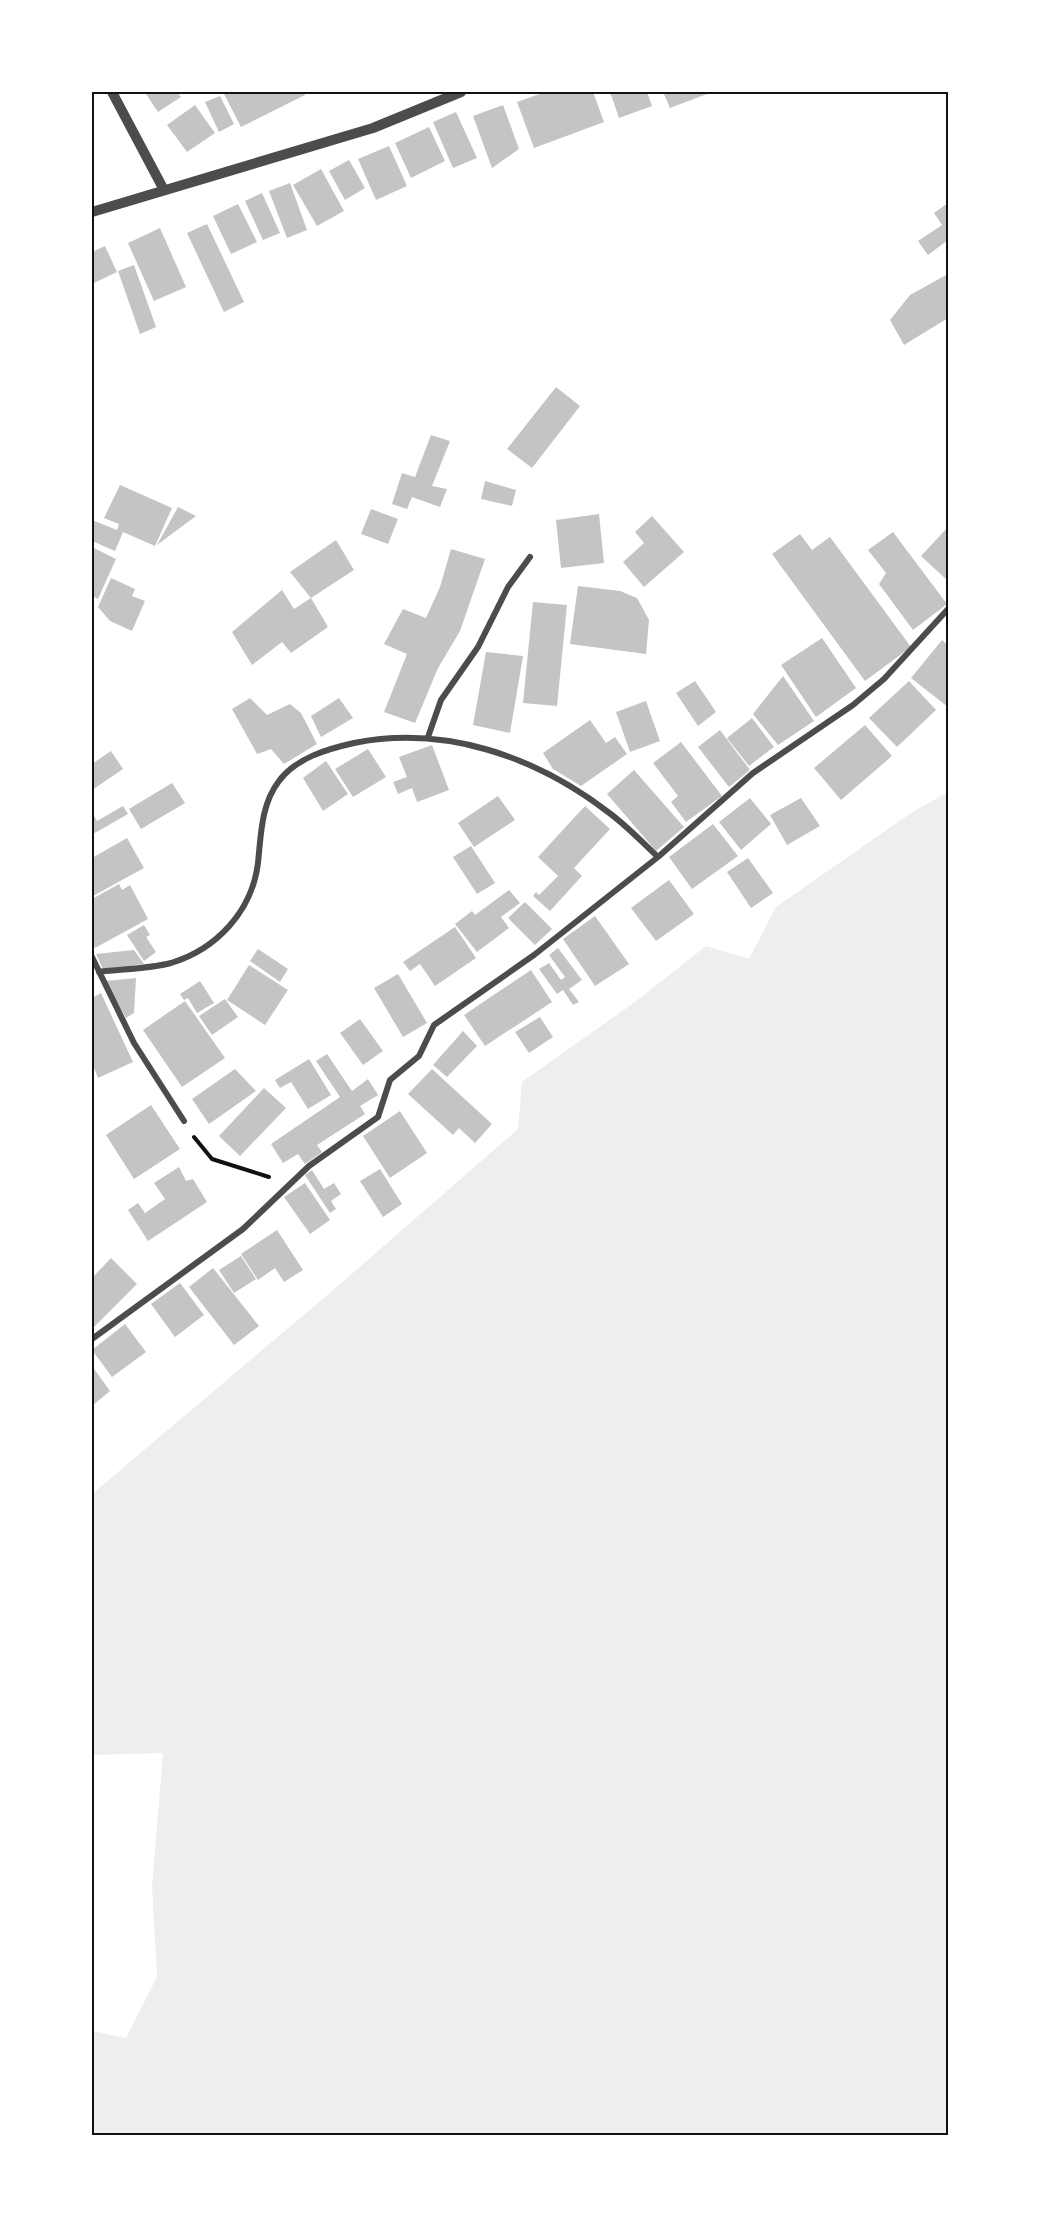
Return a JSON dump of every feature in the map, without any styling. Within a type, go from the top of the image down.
[{"type":"street","points":[[112,92],[164,189]]},
{"type":"street","points":[[92,212],[373,128],[461,92]]},
{"type":"street","points":[[428,737],[441,700],[478,647],[508,587],[530,557]]},
{"type":"street","points":[[92,1339],[243,1229],[288,1185],[378,1117],[390,1080],[419,1056],[434,1025],[534,955],[658,857],[753,774],[865,696],[884,679],[948,609]]},
{"type":"street","points":[[99,972],[171,962],[205,947],[235,920],[253,886],[264,812],[270,794],[290,769],[334,747],[400,737],[428,737],[483,747],[560,779],[610,813],[658,857]]},
{"type":"street","points":[[92,957],[134,1043],[184,1121]]},
{"type":"path","points":[[184,1121],[203,1152],[212,1159],[288,1185]]},
{"type":"shaded area","points":[[948,792],[948,2135],[92,2135],[92,2031],[126,2038],[157,1977],[152,1887],[163,1753],[92,1755],[92,1494],[339,1285],[518,1129],[522,1082],[635,1002],[706,946],[749,959],[776,907],[911,813]]},
{"type":"building","points":[[177,92],[181,97],[158,112],[146,94]]},
{"type":"building","points":[[223,92],[303,92],[305,95],[241,127]]},
{"type":"building","points":[[545,92],[593,92],[604,122],[534,148],[517,102]]},
{"type":"building","points":[[610,92],[647,92],[652,106],[619,118]]},
{"type":"building","points":[[663,92],[707,92],[707,94],[670,108]]},
{"type":"building","points":[[220,96],[234,124],[219,132],[205,102]]},
{"type":"building","points":[[195,105],[215,133],[187,152],[167,125]]},
{"type":"building","points":[[503,105],[519,149],[492,168],[473,116]]},
{"type":"building","points":[[456,112],[477,158],[453,168],[433,122]]},
{"type":"building","points":[[429,127],[445,161],[411,178],[395,143]]},
{"type":"building","points":[[389,146],[407,186],[376,200],[358,159]]},
{"type":"building","points":[[349,160],[365,188],[345,200],[329,171]]},
{"type":"building","points":[[321,169],[344,211],[317,226],[293,185]]},
{"type":"building","points":[[290,183],[307,230],[287,238],[269,191]]},
{"type":"building","points":[[262,193],[280,233],[263,240],[245,201]]},
{"type":"building","points":[[948,203],[948,240],[928,255],[918,241],[942,225],[934,213]]},
{"type":"building","points":[[238,204],[257,242],[231,254],[213,216]]},
{"type":"building","points":[[207,224],[244,302],[224,312],[187,233]]},
{"type":"building","points":[[160,228],[186,287],[154,301],[128,243]]},
{"type":"building","points":[[105,246],[117,272],[92,284],[92,252]]},
{"type":"building","points":[[134,265],[156,327],[140,334],[118,271]]},
{"type":"building","points":[[948,274],[948,318],[904,345],[890,320],[910,295]]},
{"type":"building","points":[[556,387],[580,406],[532,468],[507,449]]},
{"type":"building","points":[[431,435],[450,441],[432,486],[447,489],[440,507],[412,497],[407,509],[392,504],[402,473],[415,477]]},
{"type":"building","points":[[485,481],[516,490],[512,506],[481,499]]},
{"type":"building","points":[[120,485],[172,508],[155,546],[123,532],[115,551],[92,541],[92,520],[117,530],[119,524],[104,518]]},
{"type":"building","points":[[178,507],[196,516],[157,545]]},
{"type":"building","points":[[371,509],[398,519],[388,544],[361,534]]},
{"type":"building","points":[[599,514],[604,563],[561,568],[556,520]]},
{"type":"building","points":[[652,516],[684,552],[644,587],[623,562],[644,543],[635,532]]},
{"type":"building","points":[[948,527],[948,581],[921,556]]},
{"type":"building","points":[[893,532],[947,604],[913,630],[879,584],[886,573],[868,550]]},
{"type":"building","points":[[800,534],[812,550],[830,537],[911,647],[865,681],[772,554]]},
{"type":"building","points":[[336,540],[354,570],[311,598],[290,572]]},
{"type":"building","points":[[92,547],[116,559],[98,599],[92,596]]},
{"type":"building","points":[[451,549],[485,559],[460,631],[438,668],[415,723],[384,712],[407,654],[384,644],[403,609],[426,618],[440,587]]},
{"type":"building","points":[[111,578],[135,589],[132,596],[145,601],[132,631],[110,621],[98,607]]},
{"type":"building","points":[[578,586],[620,591],[637,598],[649,620],[646,654],[570,644]]},
{"type":"building","points":[[282,590],[294,609],[311,598],[328,627],[291,653],[282,642],[252,665],[232,632]]},
{"type":"building","points":[[533,602],[567,605],[557,706],[523,703]]},
{"type":"building","points":[[822,638],[856,688],[816,717],[781,665]]},
{"type":"building","points":[[942,640],[948,645],[948,707],[911,678]]},
{"type":"building","points":[[486,652],[523,656],[510,733],[473,725]]},
{"type":"building","points":[[783,676],[814,721],[778,745],[753,714]]},
{"type":"building","points":[[695,681],[716,712],[698,726],[676,693]]},
{"type":"building","points":[[909,681],[936,710],[897,747],[869,718]]},
{"type":"building","points":[[250,698],[267,715],[290,704],[301,713],[317,744],[284,764],[271,749],[257,754],[232,709]]},
{"type":"building","points":[[339,698],[353,718],[321,737],[311,716]]},
{"type":"building","points":[[646,701],[660,741],[630,752],[616,712]]},
{"type":"building","points":[[752,718],[774,747],[749,766],[727,738]]},
{"type":"building","points":[[590,720],[606,743],[615,737],[627,754],[581,786],[553,769],[543,753]]},
{"type":"building","points":[[865,725],[892,756],[841,800],[814,768]]},
{"type":"building","points":[[720,730],[750,770],[729,787],[698,747]]},
{"type":"building","points":[[681,742],[722,796],[686,822],[671,802],[678,796],[653,763]]},
{"type":"building","points":[[432,745],[449,790],[417,802],[412,788],[398,794],[393,782],[407,777],[399,757]]},
{"type":"building","points":[[368,749],[386,777],[353,797],[335,769]]},
{"type":"building","points":[[111,751],[123,769],[92,790],[92,764]]},
{"type":"building","points":[[326,761],[348,794],[323,811],[303,778]]},
{"type":"building","points":[[634,770],[684,827],[656,851],[607,794]]},
{"type":"building","points":[[172,783],[185,803],[141,829],[129,809]]},
{"type":"building","points":[[498,796],[515,820],[474,847],[458,823]]},
{"type":"building","points":[[750,798],[771,824],[741,850],[719,822]]},
{"type":"building","points":[[801,798],[820,826],[787,845],[770,815]]},
{"type":"building","points":[[123,806],[128,814],[95,833],[92,828],[92,812],[97,821]]},
{"type":"building","points":[[585,806],[610,829],[574,868],[582,876],[550,911],[533,896],[536,892],[539,895],[558,876],[538,857]]},
{"type":"building","points":[[713,824],[738,856],[692,889],[669,857]]},
{"type":"building","points":[[127,838],[144,868],[93,896],[92,858]]},
{"type":"building","points":[[471,846],[495,883],[477,894],[453,857]]},
{"type":"building","points":[[748,858],[773,893],[751,908],[727,872]]},
{"type":"building","points":[[669,880],[694,914],[656,941],[631,908]]},
{"type":"building","points":[[119,884],[122,890],[130,885],[148,919],[95,948],[92,941],[92,899]]},
{"type":"building","points":[[509,890],[520,903],[501,917],[509,928],[477,952],[455,924],[472,911],[475,915]]},
{"type":"building","points":[[525,902],[552,929],[535,945],[508,918]]},
{"type":"building","points":[[595,916],[629,964],[595,986],[563,939]]},
{"type":"building","points":[[144,925],[150,935],[146,937],[156,952],[144,961],[127,935]]},
{"type":"building","points":[[455,927],[476,958],[435,986],[420,964],[410,971],[403,962]]},
{"type":"building","points":[[558,948],[582,980],[569,989],[579,1002],[573,1005],[563,990],[557,994],[539,969],[549,963],[561,980],[565,977],[549,955]]},
{"type":"building","points":[[258,949],[288,969],[280,982],[250,961]]},
{"type":"building","points":[[134,950],[144,964],[103,969],[96,954]]},
{"type":"building","points":[[249,965],[288,990],[265,1025],[227,1000]]},
{"type":"building","points":[[531,970],[552,1002],[485,1046],[464,1015]]},
{"type":"building","points":[[398,974],[427,1023],[403,1037],[374,988]]},
{"type":"building","points":[[136,978],[134,1013],[126,1018],[105,981]]},
{"type":"building","points":[[200,981],[214,1003],[197,1013],[188,998],[184,1000],[180,994]]},
{"type":"building","points":[[101,993],[133,1062],[98,1078],[92,1063],[92,998]]},
{"type":"building","points":[[225,999],[238,1017],[212,1035],[199,1016]]},
{"type":"building","points":[[185,1001],[225,1058],[182,1087],[143,1030]]},
{"type":"building","points":[[540,1017],[553,1037],[529,1053],[515,1032]]},
{"type":"building","points":[[360,1019],[383,1051],[363,1065],[340,1033]]},
{"type":"building","points":[[463,1031],[477,1046],[447,1077],[433,1065]]},
{"type":"building","points":[[327,1054],[352,1091],[368,1079],[378,1095],[360,1106],[365,1114],[317,1145],[322,1152],[305,1164],[298,1154],[283,1163],[271,1144],[340,1097],[316,1061]]},
{"type":"building","points":[[309,1059],[331,1095],[308,1109],[291,1082],[280,1088],[275,1080]]},
{"type":"building","points":[[235,1069],[256,1091],[209,1124],[192,1099]]},
{"type":"building","points":[[432,1069],[492,1124],[475,1143],[459,1128],[453,1135],[408,1094]]},
{"type":"building","points":[[264,1088],[286,1108],[240,1156],[219,1136]]},
{"type":"building","points":[[151,1105],[180,1149],[134,1179],[106,1135]]},
{"type":"building","points":[[400,1111],[427,1153],[390,1178],[363,1136]]},
{"type":"building","points":[[179,1167],[186,1181],[193,1179],[207,1202],[148,1241],[128,1210],[138,1203],[145,1213],[165,1199],[154,1183]]},
{"type":"building","points":[[380,1169],[402,1204],[383,1217],[360,1181]]},
{"type":"building","points":[[312,1170],[324,1189],[334,1183],[341,1194],[331,1201],[336,1209],[330,1213],[305,1175]]},
{"type":"building","points":[[305,1183],[330,1220],[310,1234],[284,1197]]},
{"type":"building","points":[[277,1230],[303,1270],[284,1282],[275,1268],[258,1280],[241,1254]]},
{"type":"building","points":[[241,1256],[256,1279],[234,1293],[219,1270]]},
{"type":"building","points":[[111,1258],[137,1284],[92,1329],[92,1278]]},
{"type":"building","points":[[213,1268],[259,1326],[234,1345],[189,1287]]},
{"type":"building","points":[[180,1283],[204,1315],[175,1337],[151,1304]]},
{"type":"building","points":[[125,1324],[146,1352],[112,1377],[92,1350]]},
{"type":"building","points":[[92,1366],[110,1391],[92,1406]]}]
